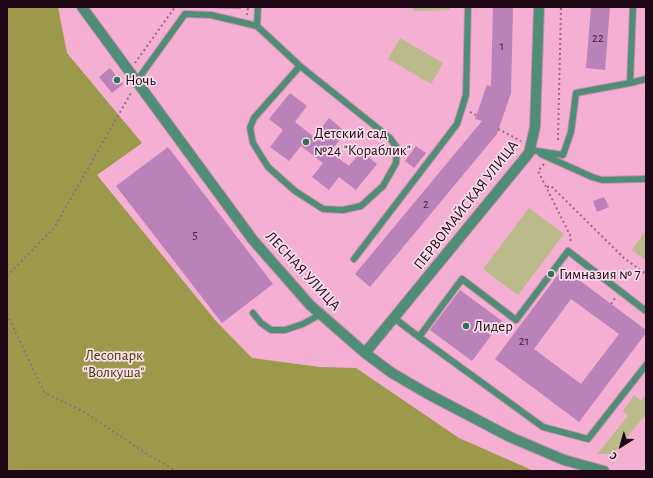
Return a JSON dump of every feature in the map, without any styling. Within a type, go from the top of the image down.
[{"type":"street","name":"ЛЕСНАЯ УЛИЦА","points":[[82,7],[252,240],[310,305],[365,353],[392,373],[428,394],[510,437],[564,460],[600,470]]},
{"type":"street","name":"ПЕРВОМАЙСКАЯ УЛИЦА","points":[[365,353],[530,150],[535,127],[538,7]]},
{"type":"lane","points":[[191,15],[192,7]]},
{"type":"lane","points":[[257,26],[258,7]]},
{"type":"lane","points":[[354,259],[457,124],[466,95],[468,7]]},
{"type":"lane","points":[[630,83],[633,7]]},
{"type":"lane","points":[[136,82],[185,14],[211,15],[257,26],[300,66],[390,138],[397,148],[396,163],[383,186],[361,206],[343,210],[322,209],[295,191],[268,168],[253,143],[250,128],[254,118],[300,66]]},
{"type":"lane","points":[[552,156],[562,155],[565,150],[571,132],[576,93],[630,83],[646,78]]},
{"type":"lane","points":[[530,150],[552,156],[597,178],[646,179]]},
{"type":"lane","points":[[419,337],[462,279],[516,320],[568,251],[646,311]]},
{"type":"lane","points":[[253,313],[261,323],[271,330],[285,330],[303,324],[321,314]]},
{"type":"lane","points":[[394,318],[543,427],[588,439],[646,366]]},
{"type":"path","points":[[561,7],[558,143],[552,156],[538,171],[571,237],[568,251]]},
{"type":"path","points":[[7,276],[54,228],[131,93]]},
{"type":"path","points":[[498,128],[522,142]]},
{"type":"path","points":[[546,187],[551,186],[624,258],[646,274]]},
{"type":"path","points":[[7,314],[44,392],[84,412],[150,456],[177,471]]},
{"type":"green space","name":"Лесопарк \"Волкуша\"","points":[[7,7],[58,7],[67,53],[142,143],[97,175],[215,320],[252,358],[320,367],[356,368],[459,438],[534,471],[7,471]]},
{"type":"green space","points":[[413,7],[450,7],[450,10],[413,11]]},
{"type":"green space","points":[[400,38],[443,63],[431,84],[388,59]]},
{"type":"green space","points":[[529,208],[564,234],[518,295],[483,269]]},
{"type":"green space","points":[[646,230],[646,260],[632,250]]},
{"type":"green space","points":[[646,394],[646,414],[613,454],[597,454],[628,416],[623,411],[634,395],[641,401]]},
{"type":"building","points":[[241,7],[241,9],[209,8]]},
{"type":"building","points":[[493,7],[513,7],[511,93],[497,134],[370,287],[355,274],[482,121],[475,119],[487,85],[491,86]]},
{"type":"building","points":[[591,7],[610,7],[605,70],[586,68]]},
{"type":"building","points":[[110,68],[123,84],[112,93],[99,77]]},
{"type":"building","name":"Детский сад №24 \"Кораблик\"","points":[[290,93],[307,106],[295,122],[314,137],[329,118],[346,132],[330,152],[349,166],[361,151],[377,164],[356,190],[339,177],[329,190],[312,177],[323,163],[301,146],[289,161],[270,147],[283,130],[269,119]]},
{"type":"building","points":[[416,146],[426,153],[414,168],[405,161]]},
{"type":"building","points":[[168,147],[273,284],[222,323],[116,186]]},
{"type":"building","points":[[604,197],[609,207],[597,212],[593,201]]},
{"type":"building","points":[[563,268],[646,330],[646,333],[579,422],[495,359]],"holes":[[[571,299],[619,334],[581,384],[534,349]]]},
{"type":"building","name":"Лидер","points":[[460,290],[502,321],[472,361],[430,330]]},
{"type":"place","name":"Ночь","points":[[117,80]]},
{"type":"place","name":"Детский сад №24 \"Кораблик\"","points":[[306,142]]},
{"type":"place","name":"Гимназия № 7","points":[[551,274]]},
{"type":"place","name":"Лидер","points":[[466,326]]}]
